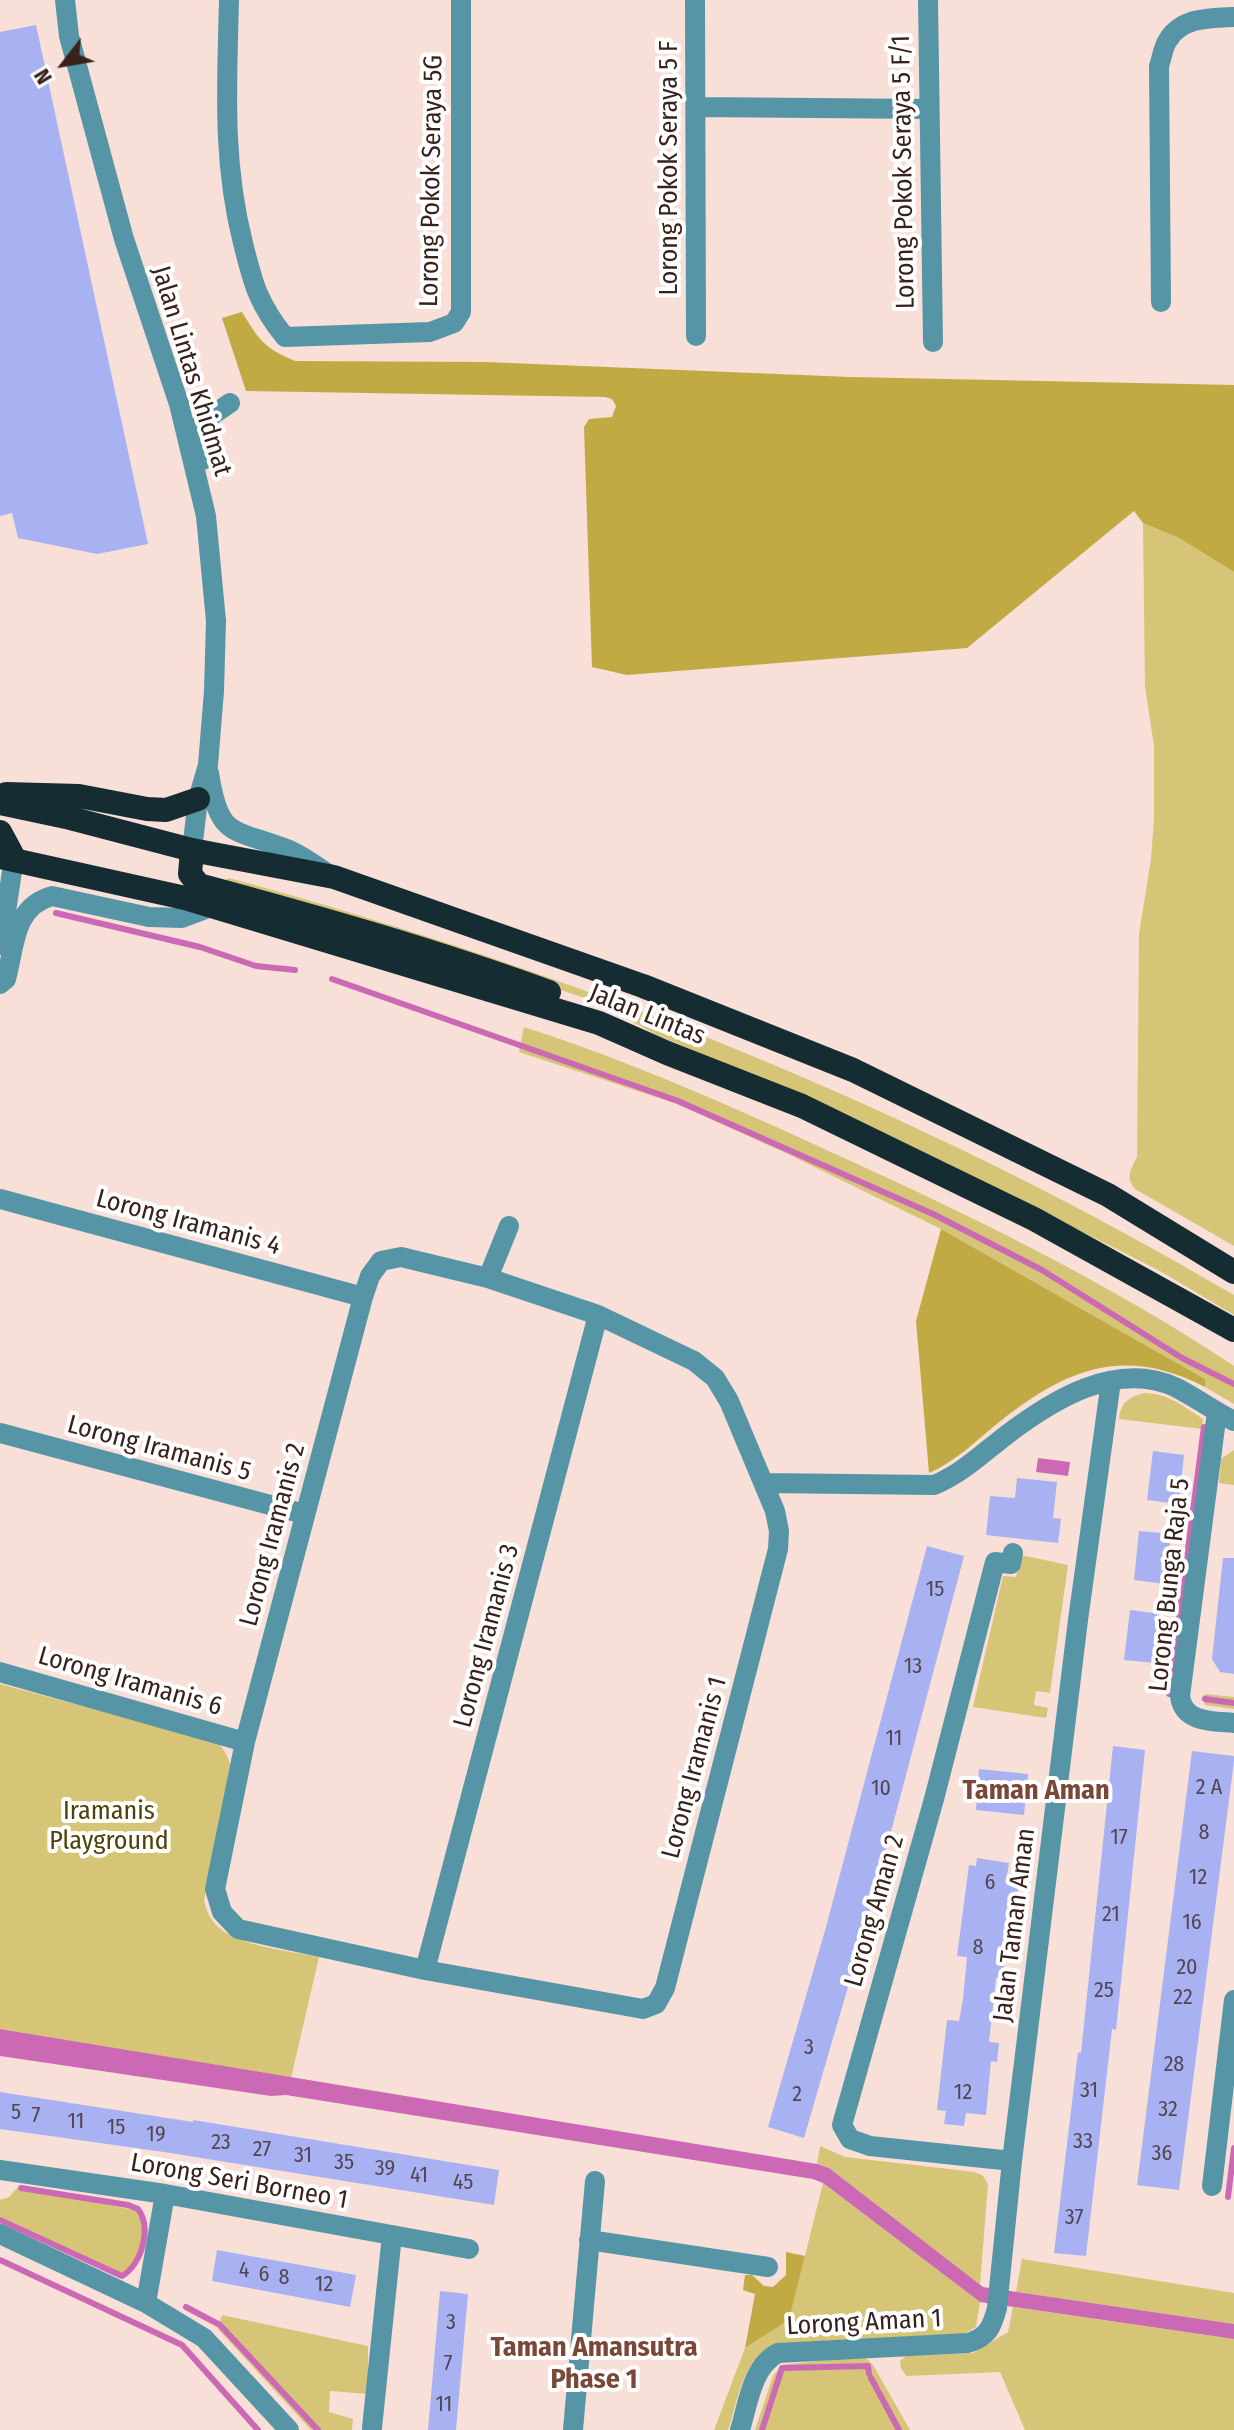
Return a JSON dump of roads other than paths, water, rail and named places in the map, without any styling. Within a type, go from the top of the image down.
[{"type":"highway","points":[[0,794],[79,796],[166,810],[198,799]]},
{"type":"highway","name":"Jalan Lintas","points":[[0,803],[192,850],[334,877],[629,981],[853,1070],[1108,1195],[1234,1272]]},
{"type":"highway","points":[[0,832],[7,858]]},
{"type":"highway","points":[[192,850],[190,874],[199,885],[345,924],[486,969],[578,1003],[599,1023]]},
{"type":"highway","name":"Jalan Lintas","points":[[7,858],[172,895],[599,1023],[816,1112],[1034,1219],[1234,1330]]},
{"type":"street","points":[[54,0],[69,36]]},
{"type":"street","name":"Jalan Lintas Khidmat","points":[[65,0],[69,36],[124,239],[179,404],[206,516],[216,621],[208,765]]},
{"type":"street","name":"Lorong Pokok Seraya 5G","points":[[229,0],[226,132],[232,200],[256,295],[285,337],[430,332],[454,323],[461,312],[461,0]]},
{"type":"street","name":"Lorong Pokok Seraya 5 F","points":[[695,0],[696,336]]},
{"type":"street","name":"Lorong Pokok Seraya 5 F/1","points":[[928,0],[933,342]]},
{"type":"street","points":[[1161,302],[1159,66],[1168,39],[1185,23],[1234,17]]},
{"type":"street","points":[[696,107],[929,109]]},
{"type":"street","points":[[206,516],[208,480],[200,447],[202,422],[230,403]]},
{"type":"street","points":[[192,850],[198,799],[208,765]]},
{"type":"street","points":[[208,765],[213,799],[222,819],[236,833],[287,848],[334,877]]},
{"type":"street","points":[[0,948],[7,858]]},
{"type":"street","points":[[0,984],[6,979],[18,925],[38,900],[52,896],[149,917],[182,918],[211,907]]},
{"type":"street","name":"Lorong Iramanis 4","points":[[0,1199],[363,1297]]},
{"type":"street","points":[[488,1278],[509,1226]]},
{"type":"street","name":"Lorong Iramanis 2","points":[[238,1929],[222,1912],[215,1889],[245,1742],[370,1276],[381,1261],[401,1257],[488,1278]]},
{"type":"street","name":"Lorong Iramanis 1","points":[[238,1929],[425,1970],[626,2007],[643,2009],[656,2004],[665,1988],[778,1549],[779,1531],[775,1511],[729,1401],[715,1378],[694,1361],[598,1315],[488,1278]]},
{"type":"street","name":"Lorong Iramanis 3","points":[[425,1970],[598,1315]]},
{"type":"street","points":[[764,1483],[934,1485],[952,1478],[1035,1413],[1071,1393],[1111,1381],[1146,1380],[1174,1387],[1226,1417]]},
{"type":"street","name":"Jalan Taman Aman","points":[[1000,2285],[1012,2161],[1078,1620],[1111,1381]]},
{"type":"street","name":"Lorong Bunga Raja 5","points":[[1226,1417],[1180,1696],[1181,1705],[1188,1714],[1198,1719],[1234,1723]]},
{"type":"street","name":"Lorong Iramanis 5","points":[[0,1433],[304,1514]]},
{"type":"street","name":"Lorong Aman 2","points":[[1012,2161],[870,2146],[850,2139],[842,2125],[934,1799],[995,1562],[1011,1564],[1013,1553]]},
{"type":"street","name":"Lorong Iramanis 6","points":[[0,1672],[245,1742]]},
{"type":"street","points":[[1212,2186],[1234,2000]]},
{"type":"street","name":"Lorong Seri Borneo 1","points":[[0,2170],[165,2194],[469,2249]]},
{"type":"street","points":[[573,2430],[595,2181]]},
{"type":"street","points":[[146,2303],[165,2194]]},
{"type":"street","points":[[0,2234],[146,2303],[204,2338],[289,2430]]},
{"type":"street","points":[[372,2428],[392,2235]]},
{"type":"street","points":[[589,2240],[768,2267]]},
{"type":"street","name":"Lorong Aman 1","points":[[740,2430],[758,2373],[770,2357],[778,2353],[968,2343],[988,2333],[997,2308],[1000,2285]]},
{"type":"waterway","points":[[56,913],[200,947],[256,966],[295,970]]},
{"type":"waterway","points":[[332,979],[678,1101],[933,1214],[1042,1270],[1182,1358],[1234,1384]]},
{"type":"waterway","points":[[1169,1694],[1204,1427]]},
{"type":"waterway","points":[[1205,1699],[1234,1703]]},
{"type":"waterway","points":[[1228,2197],[1234,2148]]},
{"type":"waterway","points":[[0,2220],[122,2276],[140,2255],[144,2226],[138,2209],[21,2188]]},
{"type":"waterway","points":[[0,2260],[182,2345],[258,2430]]},
{"type":"waterway","points":[[186,2307],[220,2325],[318,2430]]},
{"type":"waterway","points":[[762,2430],[782,2368],[868,2366],[869,2374]]},
{"type":"waterway","points":[[871,2378],[899,2430]]},
{"type":"district","name":"Taman Aman","points":[[1036,1791]]},
{"type":"district","name":"Taman Amansutra Phase 1","points":[[594,2364]]},
{"type":"park label","name":"Iramanis Playground","points":[[109,1827]]}]
